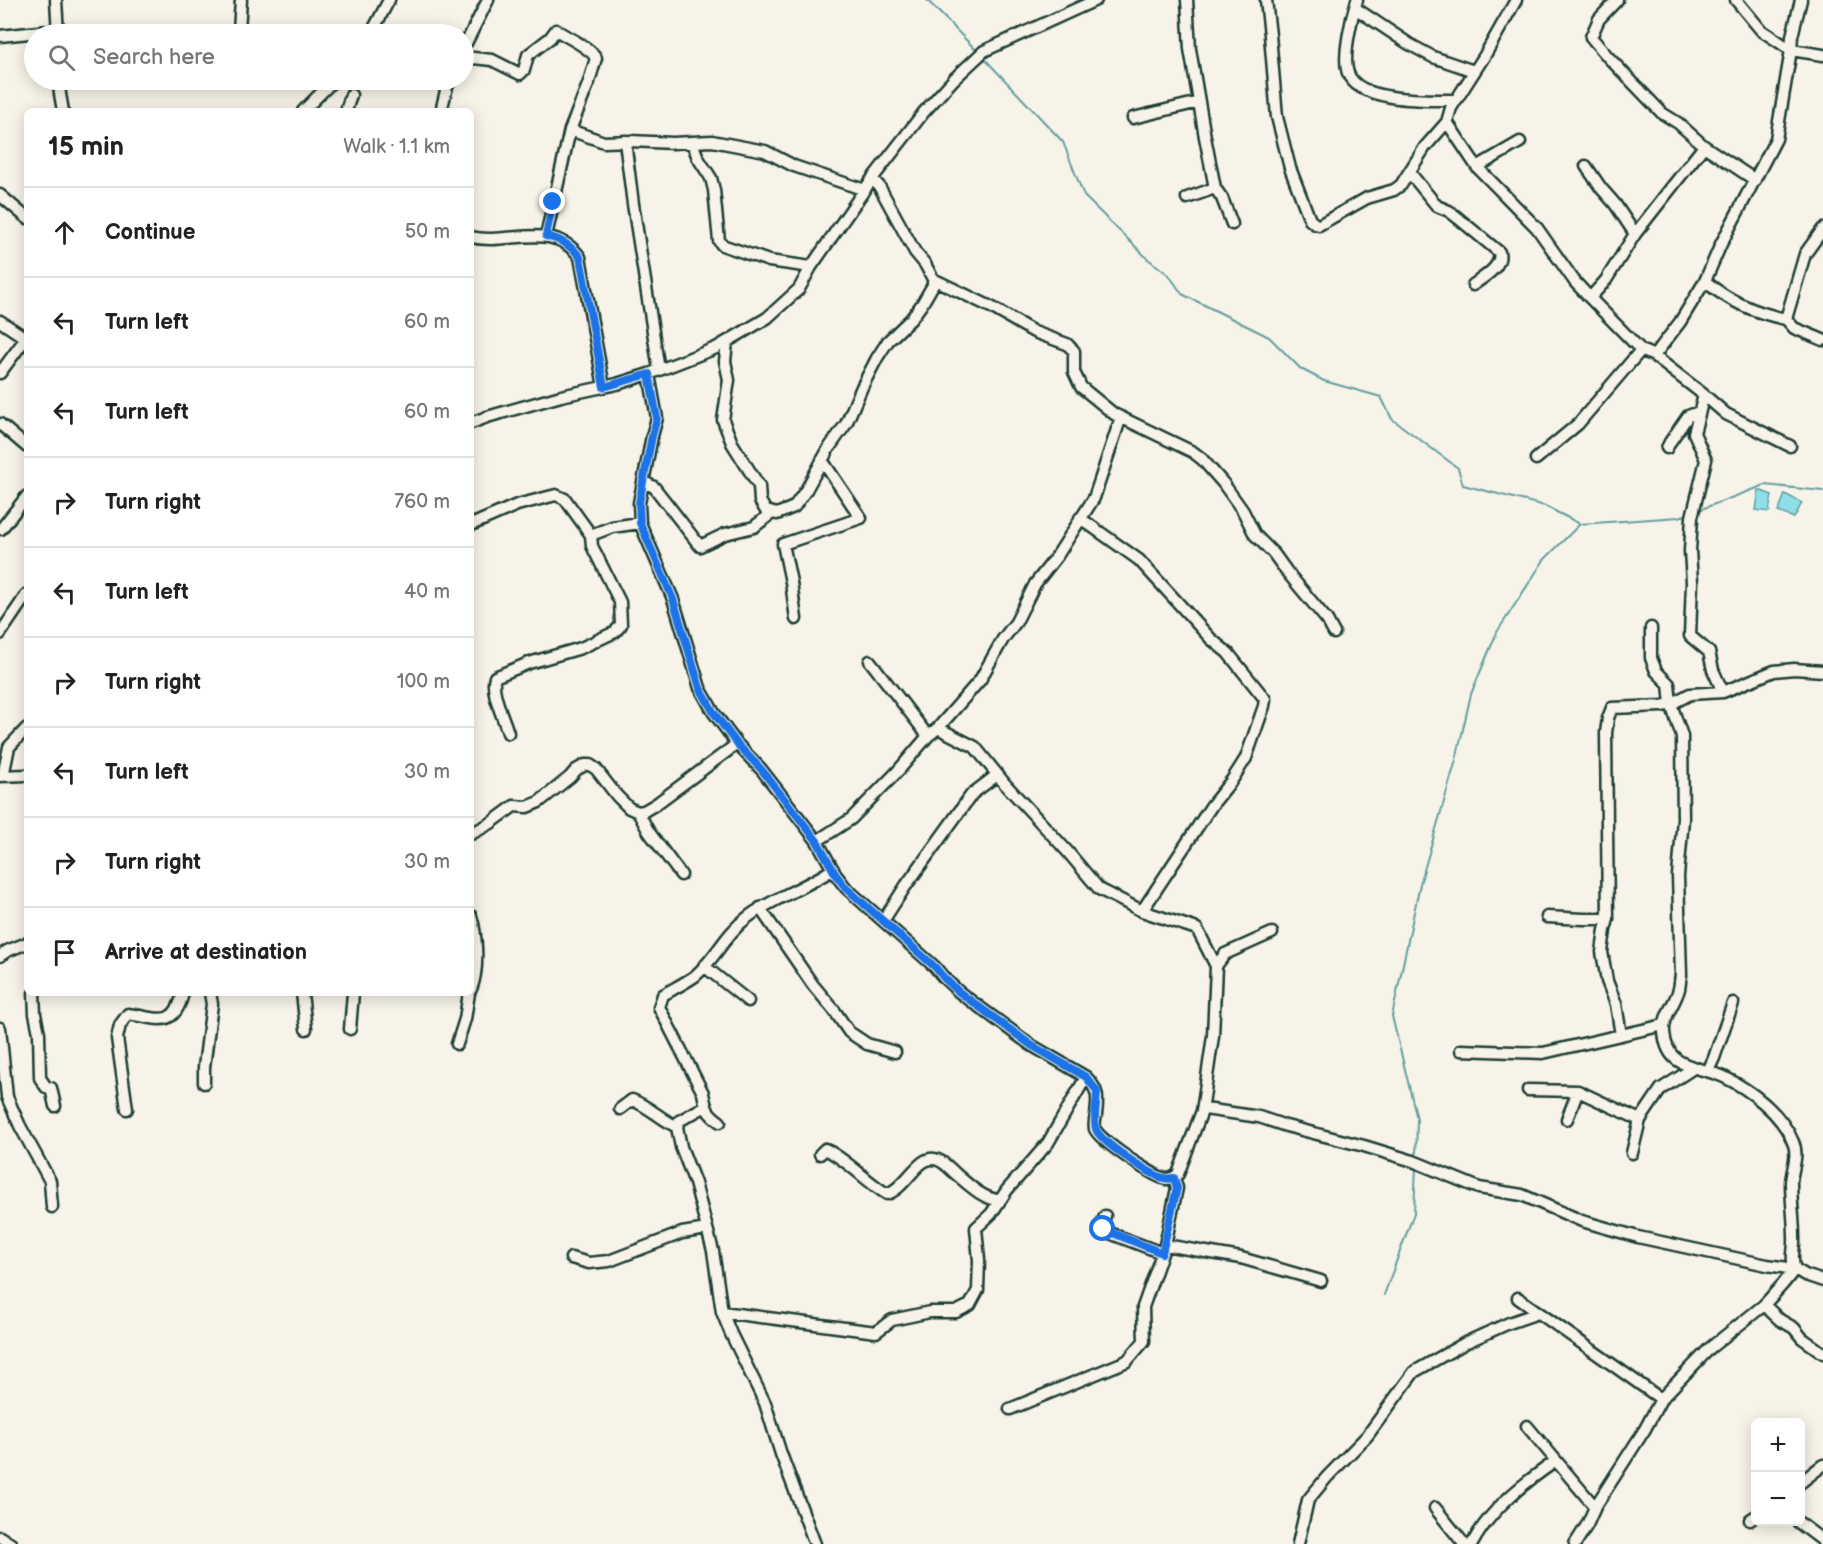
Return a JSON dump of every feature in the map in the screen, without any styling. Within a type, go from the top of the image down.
[{"type":"street","points":[[56,0],[58,24]]},
{"type":"street","points":[[239,24],[241,0]]},
{"type":"street","points":[[376,24],[389,0]]},
{"type":"street","points":[[474,27],[488,0]]},
{"type":"street","points":[[474,422],[654,372],[717,348],[767,318],[799,289],[811,267],[872,179],[924,112],[954,79],[980,54],[1096,0]]},
{"type":"street","points":[[1187,0],[1190,49],[1215,188],[1222,198],[1232,224]]},
{"type":"street","points":[[1266,0],[1277,117],[1290,168],[1310,220],[1319,225],[1367,198],[1394,190],[1401,185],[1425,147],[1447,122],[1451,108],[1516,0]]},
{"type":"street","points":[[1617,0],[1599,18],[1591,37],[1662,113],[1678,123],[1704,146],[1755,180]]},
{"type":"street","points":[[1736,0],[1761,30],[1791,50],[1823,55]]},
{"type":"street","points":[[1654,356],[1680,322],[1705,281],[1721,244],[1776,139],[1792,36],[1801,0]]},
{"type":"street","points":[[1456,100],[1392,97],[1371,93],[1355,83],[1348,74],[1347,48],[1356,4],[1408,44],[1433,57],[1474,71]]},
{"type":"street","points":[[474,58],[492,60],[520,74],[524,70],[528,54],[550,38],[556,30],[592,51],[596,58],[570,130],[546,236]]},
{"type":"street","points":[[0,36],[24,34]]},
{"type":"street","points":[[60,90],[62,108]]},
{"type":"street","points":[[306,108],[322,90]]},
{"type":"street","points":[[442,108],[446,90]]},
{"type":"street","points":[[347,108],[351,96]]},
{"type":"street","points":[[1134,118],[1199,102]]},
{"type":"street","points":[[1447,122],[1477,167],[1537,228],[1575,282],[1641,350],[1654,356],[1726,414],[1790,446]]},
{"type":"street","points":[[570,130],[604,142],[712,141],[765,151],[794,166],[865,190]]},
{"type":"street","points":[[625,141],[654,372],[657,418],[639,503],[640,523],[673,599],[700,688],[714,713],[737,744],[761,769],[817,841],[846,888],[935,967],[959,992],[1031,1045],[1086,1077],[1097,1091],[1094,1126],[1107,1143],[1155,1174],[1166,1179],[1174,1178]]},
{"type":"street","points":[[692,142],[698,158],[711,178],[719,241],[722,245],[769,261],[811,267]]},
{"type":"street","points":[[1477,167],[1520,142]]},
{"type":"street","points":[[1590,298],[1606,280],[1635,234],[1704,146]]},
{"type":"street","points":[[1586,166],[1635,234]]},
{"type":"street","points":[[1410,173],[1437,206],[1449,211],[1499,252],[1499,262],[1473,285]]},
{"type":"street","points":[[727,342],[725,360],[729,380],[723,420],[732,443],[759,486],[760,501],[766,511],[777,514],[794,507],[846,424],[862,387],[888,341],[911,319],[933,285],[933,279],[925,264],[915,252],[879,186],[872,179]]},
{"type":"street","points":[[1187,198],[1215,188]]},
{"type":"street","points":[[0,195],[24,215]]},
{"type":"street","points":[[1786,319],[1805,254],[1823,229]]},
{"type":"street","points":[[474,238],[546,236],[562,241],[580,257],[604,387]]},
{"type":"street","points":[[933,279],[991,307],[1034,332],[1067,344],[1074,351],[1074,372],[1080,387],[1114,414],[1193,452],[1202,459],[1243,511],[1255,535],[1274,554],[1327,620],[1334,633]]},
{"type":"street","points":[[1705,281],[1726,297],[1767,315],[1786,319],[1794,328],[1823,340]]},
{"type":"street","points":[[0,321],[24,334]]},
{"type":"street","points":[[0,373],[24,337]]},
{"type":"street","points":[[1536,459],[1578,424],[1641,350]]},
{"type":"street","points":[[1704,395],[1694,433],[1706,460],[1692,513],[1690,636],[1709,652],[1713,670],[1723,692]]},
{"type":"street","points":[[1667,448],[1688,416],[1699,412]]},
{"type":"street","points":[[817,841],[851,819],[938,728],[980,680],[1003,639],[1016,622],[1035,584],[1057,556],[1094,498],[1120,417]]},
{"type":"street","points":[[0,424],[24,444]]},
{"type":"street","points":[[796,619],[783,544],[861,518],[822,460]]},
{"type":"street","points":[[644,482],[654,487],[700,546],[725,534],[754,527],[772,513]]},
{"type":"street","points":[[474,524],[517,505],[556,495],[565,499],[591,535],[592,546],[620,602],[621,625],[615,632],[581,648],[529,663],[495,677],[495,696],[508,733]]},
{"type":"street","points":[[1,530],[24,500]]},
{"type":"street","points":[[1080,518],[1139,560],[1211,639],[1228,653],[1265,699],[1246,758],[1142,911]]},
{"type":"street","points":[[591,535],[612,527],[640,523]]},
{"type":"street","points":[[0,634],[24,598]]},
{"type":"street","points":[[1651,628],[1651,658],[1656,671],[1669,684],[1671,704],[1682,736],[1683,819],[1678,876],[1681,975],[1679,988],[1667,1014],[1664,1034],[1676,1058],[1692,1069],[1708,1071],[1726,1078],[1754,1096],[1779,1118],[1794,1143],[1794,1167],[1791,1181],[1794,1239],[1792,1263],[1795,1269]]},
{"type":"street","points":[[870,661],[928,736]]},
{"type":"street","points":[[1621,1035],[1616,1004],[1607,981],[1602,952],[1608,919],[1606,733],[1612,708],[1671,704],[1690,694],[1723,692],[1774,671],[1794,669],[1823,671]]},
{"type":"street","points":[[938,728],[975,747],[997,775],[1099,889],[1142,911],[1197,929],[1216,966],[1214,1036],[1202,1111],[1181,1167],[1174,1178],[1177,1188],[1164,1249],[1143,1307],[1144,1341],[1127,1361],[1010,1409]]},
{"type":"street","points":[[24,731],[9,747],[1,776],[24,775]]},
{"type":"street","points":[[474,832],[514,807],[527,807],[539,802],[585,765],[596,769],[629,808],[644,812],[737,744]]},
{"type":"street","points":[[883,921],[972,794],[997,775]]},
{"type":"street","points":[[638,812],[681,875]]},
{"type":"street","points":[[720,1122],[704,1107],[703,1093],[658,1007],[663,995],[694,976],[734,929],[760,908],[820,878],[833,869]]},
{"type":"street","points":[[760,908],[813,985],[849,1032],[867,1044],[895,1052]]},
{"type":"street","points":[[1547,917],[1608,919]]},
{"type":"street","points":[[1216,966],[1225,954],[1272,933]]},
{"type":"street","points":[[474,940],[477,963],[474,980]]},
{"type":"street","points":[[0,956],[24,944]]},
{"type":"street","points":[[704,966],[748,1001]]},
{"type":"street","points":[[34,996],[39,1033],[40,1078],[46,1087],[51,1088],[55,1106]]},
{"type":"street","points":[[127,1109],[117,1038],[120,1025],[128,1014],[161,1021],[177,1010],[182,996]]},
{"type":"street","points":[[204,1083],[212,1004],[211,996]]},
{"type":"street","points":[[302,996],[306,1029]]},
{"type":"street","points":[[350,1029],[353,996]]},
{"type":"street","points":[[457,1044],[465,1019],[469,996]]},
{"type":"street","points":[[1708,1071],[1733,1003]]},
{"type":"street","points":[[1461,1050],[1544,1053],[1664,1025]]},
{"type":"street","points":[[0,1028],[7,1096],[20,1126],[50,1181],[52,1207]]},
{"type":"street","points":[[1632,1153],[1641,1120],[1661,1089],[1692,1069]]},
{"type":"street","points":[[722,1312],[876,1332],[892,1320],[930,1312],[956,1312],[970,1305],[978,1290],[979,1260],[976,1228],[991,1214],[1007,1190],[1048,1143],[1086,1077]]},
{"type":"street","points":[[1528,1090],[1578,1092],[1641,1120]]},
{"type":"street","points":[[1567,1119],[1578,1092]]},
{"type":"street","points":[[620,1109],[632,1100],[677,1127]]},
{"type":"street","points":[[704,1107],[679,1121],[677,1127],[681,1147],[695,1182],[714,1251],[722,1312],[765,1402],[781,1454],[815,1544]]},
{"type":"street","points":[[1202,1111],[1205,1109],[1259,1117],[1413,1161],[1479,1188],[1522,1195],[1582,1221],[1638,1237],[1795,1269],[1823,1281]]},
{"type":"street","points":[[820,1154],[825,1149],[836,1154],[875,1187],[887,1194],[904,1184],[922,1161],[927,1158],[936,1159],[983,1196],[1000,1200]]},
{"type":"street","points":[[1106,1216],[1101,1226],[1107,1232],[1164,1249],[1242,1258],[1321,1281]]},
{"type":"street","points":[[571,1258],[589,1263],[609,1261],[682,1233],[707,1229]]},
{"type":"street","points":[[1575,1544],[1661,1399],[1710,1348],[1764,1305],[1795,1269]]},
{"type":"street","points":[[1518,1298],[1661,1399]]},
{"type":"street","points":[[1764,1305],[1823,1353]]},
{"type":"street","points":[[1298,1544],[1308,1500],[1367,1436],[1414,1372],[1467,1342],[1538,1313]]},
{"type":"street","points":[[1527,1426],[1595,1507]]},
{"type":"street","points":[[1473,1544],[1513,1492],[1556,1461]]},
{"type":"street","points":[[1805,1479],[1823,1465]]},
{"type":"street","points":[[1435,1508],[1464,1544]]},
{"type":"street","points":[[1804,1526],[1823,1543]]},
{"type":"street","points":[[0,1537],[11,1544]]},
{"type":"water","points":[[1759,490],[1772,495],[1769,512],[1756,510]]},
{"type":"water","points":[[1785,494],[1802,503],[1794,518],[1778,512]]},
{"type":"waterway","points":[[927,0],[978,52]]},
{"type":"waterway","points":[[984,58],[1063,142],[1084,196],[1148,259],[1169,275],[1182,294],[1269,337],[1301,369],[1324,381],[1381,397],[1392,419],[1458,468],[1463,485],[1545,506],[1580,524],[1679,517],[1688,514]]},
{"type":"waterway","points":[[1699,510],[1765,485],[1823,491]]},
{"type":"waterway","points":[[1416,1157],[1417,1119],[1392,1016],[1420,884],[1456,760],[1471,694],[1497,632],[1544,560],[1579,525]]},
{"type":"waterway","points":[[1384,1295],[1414,1213],[1416,1165]]},
{"type":"route","points":[[553,202],[546,236],[562,241],[580,257],[604,387],[649,374],[657,418],[639,503],[640,523],[673,599],[700,688],[714,713],[737,744],[761,769],[817,841],[846,888],[913,946],[959,992],[1031,1045],[1086,1077],[1097,1091],[1094,1126],[1107,1143],[1155,1174],[1166,1179],[1174,1178],[1177,1188],[1162,1253],[1103,1229]]}]
